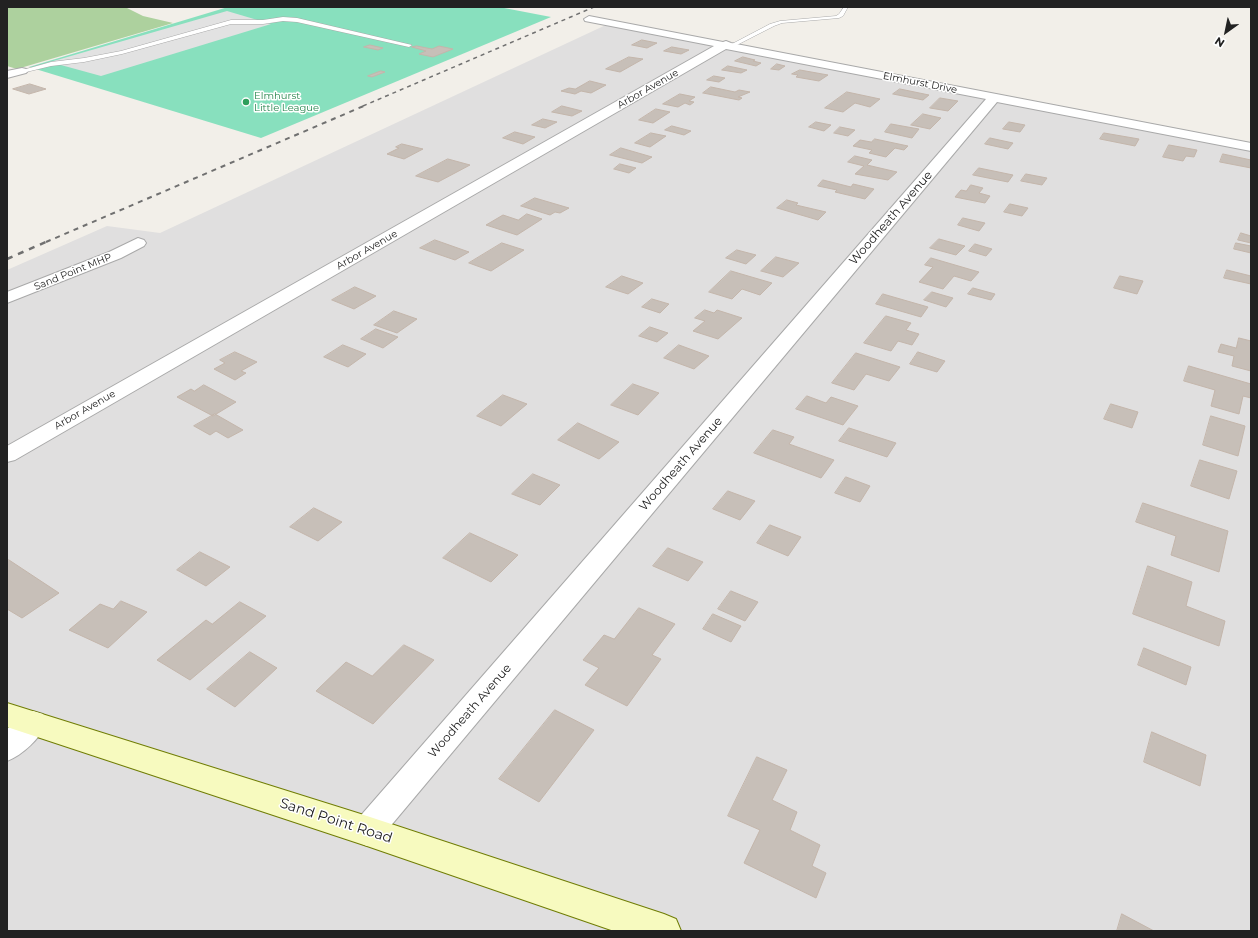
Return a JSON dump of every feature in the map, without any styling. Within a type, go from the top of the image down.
[{"type":"street","name":"Elmhurst Drive","points":[[589,18],[1251,147]]},
{"type":"street","name":"Arbor Avenue","points":[[7,455],[730,45]]},
{"type":"street","points":[[7,75],[22,71]]},
{"type":"street","name":"Woodheath Avenue","points":[[367,831],[994,98]]},
{"type":"street","name":"Sand Point MHP","points":[[7,298],[115,255],[138,243]]},
{"type":"street","points":[[7,748],[20,719]]},
{"type":"street","name":"Sand Point Road","points":[[20,719],[367,831],[664,931]]},
{"type":"lane","points":[[730,45],[772,25],[782,22],[837,17],[841,15],[846,7]]},
{"type":"lane","points":[[22,71],[51,64],[84,60],[122,52],[231,22],[263,22],[283,19],[297,20],[409,45]]},
{"type":"shaded area","points":[[227,11],[271,24],[101,76],[50,62]]},
{"type":"shaded area","points":[[608,24],[1251,149],[1251,931],[7,931],[7,270],[107,226],[160,233]]},
{"type":"green space","points":[[7,7],[125,7],[143,16],[173,23],[17,69],[7,66]]},
{"type":"green space","name":"Elmhurst Little League","points":[[228,7],[499,7],[551,17],[261,138],[29,67]]},
{"type":"building","points":[[642,40],[657,43],[647,48],[632,45]]},
{"type":"building","points":[[370,45],[383,48],[378,50],[364,47]]},
{"type":"building","points":[[417,46],[432,49],[439,46],[453,49],[433,57],[419,54],[426,51],[412,47]]},
{"type":"building","points":[[672,47],[689,50],[681,54],[664,51]]},
{"type":"building","points":[[629,57],[643,59],[620,72],[606,69]]},
{"type":"building","points":[[743,57],[761,63],[756,66],[735,61]]},
{"type":"building","points":[[777,64],[785,66],[779,70],[771,69]]},
{"type":"building","points":[[728,66],[747,70],[741,73],[722,70]]},
{"type":"building","points":[[800,70],[828,75],[819,81],[796,77],[798,75],[792,74]]},
{"type":"building","points":[[381,71],[385,72],[372,77],[368,76]]},
{"type":"building","points":[[714,76],[725,78],[719,82],[707,80]]},
{"type":"building","points":[[590,81],[606,85],[591,93],[581,91],[575,94],[561,91],[569,88],[575,89]]},
{"type":"building","points":[[30,84],[46,89],[29,94],[13,89]]},
{"type":"building","points":[[711,87],[735,92],[739,90],[750,92],[738,97],[742,98],[739,100],[703,93]]},
{"type":"building","points":[[900,89],[929,95],[923,100],[893,94]]},
{"type":"building","points":[[847,92],[880,99],[870,107],[855,103],[843,112],[825,108]]},
{"type":"building","points":[[680,94],[695,97],[689,101],[694,102],[690,105],[685,103],[678,107],[663,104]]},
{"type":"building","points":[[940,98],[958,101],[948,111],[930,108]]},
{"type":"building","points":[[562,106],[582,111],[572,116],[552,112]]},
{"type":"building","points":[[656,109],[670,112],[653,123],[639,120]]},
{"type":"building","points":[[923,114],[941,118],[930,129],[911,125]]},
{"type":"building","points":[[543,119],[557,122],[545,128],[532,125]]},
{"type":"building","points":[[816,122],[831,125],[824,131],[809,127]]},
{"type":"building","points":[[1009,122],[1025,125],[1020,132],[1003,129]]},
{"type":"building","points":[[891,124],[919,129],[912,138],[885,132]]},
{"type":"building","points":[[672,126],[691,131],[684,135],[665,130]]},
{"type":"building","points":[[840,127],[855,130],[848,136],[834,133]]},
{"type":"building","points":[[515,132],[535,137],[523,144],[503,138]]},
{"type":"building","points":[[651,133],[666,136],[650,147],[635,143]]},
{"type":"building","points":[[1104,133],[1139,139],[1135,146],[1100,139]]},
{"type":"building","points":[[990,138],[1013,143],[1008,149],[985,144]]},
{"type":"building","points":[[875,139],[908,146],[904,150],[895,148],[886,157],[869,153],[872,150],[853,146],[860,140],[871,142]]},
{"type":"building","points":[[402,144],[423,149],[404,159],[387,154],[399,148],[396,147]]},
{"type":"building","points":[[1169,145],[1197,150],[1194,157],[1186,156],[1183,161],[1163,157]]},
{"type":"building","points":[[621,148],[652,157],[642,163],[610,155]]},
{"type":"building","points":[[1223,154],[1251,160],[1251,168],[1220,162]]},
{"type":"building","points":[[855,156],[872,160],[867,165],[897,172],[888,180],[855,174],[864,166],[848,162]]},
{"type":"building","points":[[448,159],[470,165],[438,182],[416,176]]},
{"type":"building","points":[[620,164],[636,168],[629,173],[614,169]]},
{"type":"building","points":[[979,168],[1013,175],[1008,182],[973,175]]},
{"type":"building","points":[[1026,174],[1047,178],[1042,185],[1021,181]]},
{"type":"building","points":[[823,180],[851,187],[853,184],[874,189],[865,199],[835,192],[837,190],[818,186]]},
{"type":"building","points":[[971,185],[983,188],[979,193],[990,196],[985,203],[955,197],[961,190],[966,191]]},
{"type":"building","points":[[535,198],[569,208],[560,213],[555,212],[550,215],[521,206]]},
{"type":"building","points":[[787,200],[798,203],[796,205],[826,212],[818,220],[777,208]]},
{"type":"building","points":[[1010,204],[1028,208],[1022,216],[1004,212]]},
{"type":"building","points":[[527,214],[542,219],[517,235],[486,225],[503,215],[518,220]]},
{"type":"building","points":[[963,218],[985,223],[979,231],[958,225]]},
{"type":"building","points":[[1241,233],[1251,236],[1251,243],[1238,240]]},
{"type":"building","points":[[939,239],[965,246],[956,255],[930,248]]},
{"type":"building","points":[[435,240],[469,252],[455,260],[420,248]]},
{"type":"building","points":[[502,243],[524,250],[491,271],[469,263]]},
{"type":"building","points":[[1236,243],[1251,246],[1251,253],[1234,249]]},
{"type":"building","points":[[975,244],[992,249],[986,256],[969,251]]},
{"type":"building","points":[[737,250],[756,255],[746,264],[726,258]]},
{"type":"building","points":[[776,257],[799,263],[783,277],[761,271]]},
{"type":"building","points":[[931,258],[979,272],[971,281],[954,276],[943,289],[919,282],[933,267],[925,265]]},
{"type":"building","points":[[1227,270],[1251,276],[1251,284],[1224,278]]},
{"type":"building","points":[[731,271],[772,283],[760,295],[742,289],[732,299],[709,292]]},
{"type":"building","points":[[622,276],[643,283],[628,294],[606,287]]},
{"type":"building","points":[[1120,276],[1143,281],[1137,294],[1114,288]]},
{"type":"building","points":[[355,287],[376,296],[354,309],[332,300]]},
{"type":"building","points":[[973,288],[995,294],[991,300],[968,294]]},
{"type":"building","points":[[932,292],[953,298],[946,307],[924,300]]},
{"type":"building","points":[[883,294],[928,307],[921,317],[876,304]]},
{"type":"building","points":[[652,299],[669,304],[660,313],[642,307]]},
{"type":"building","points":[[705,310],[714,313],[717,310],[742,318],[718,339],[693,331],[705,321],[695,318]]},
{"type":"building","points":[[394,311],[417,319],[397,333],[374,325]]},
{"type":"building","points":[[886,316],[911,323],[906,330],[919,334],[912,345],[898,341],[891,351],[864,343]]},
{"type":"building","points":[[650,327],[668,333],[657,342],[639,336]]},
{"type":"building","points":[[376,329],[398,337],[383,348],[361,339]]},
{"type":"building","points":[[1239,338],[1251,341],[1251,371],[1232,366],[1234,356],[1218,352],[1221,344],[1236,348]]},
{"type":"building","points":[[343,345],[366,354],[348,367],[324,357]]},
{"type":"building","points":[[679,345],[709,356],[694,369],[664,358]]},
{"type":"building","points":[[235,352],[257,362],[241,371],[246,373],[235,380],[214,369],[225,363],[220,360]]},
{"type":"building","points":[[918,352],[945,361],[937,372],[910,364]]},
{"type":"building","points":[[856,353],[900,367],[889,381],[866,374],[854,390],[832,383]]},
{"type":"building","points":[[1189,366],[1251,384],[1251,398],[1243,396],[1239,414],[1211,406],[1215,390],[1184,381]]},
{"type":"building","points":[[633,384],[659,393],[638,415],[611,405]]},
{"type":"building","points":[[204,385],[236,402],[213,416],[177,397],[191,389],[194,391]]},
{"type":"building","points":[[503,395],[527,404],[501,426],[477,416]]},
{"type":"building","points":[[807,396],[826,403],[831,397],[858,406],[843,425],[796,409]]},
{"type":"building","points":[[1111,404],[1138,412],[1132,428],[1104,419]]},
{"type":"building","points":[[215,414],[243,430],[228,438],[216,431],[210,435],[194,426]]},
{"type":"building","points":[[1211,416],[1245,426],[1238,456],[1203,445]]},
{"type":"building","points":[[578,423],[619,442],[599,459],[558,440]]},
{"type":"building","points":[[849,428],[896,443],[887,457],[839,441]]},
{"type":"building","points":[[773,430],[794,437],[789,444],[834,460],[821,478],[754,453]]},
{"type":"building","points":[[1200,460],[1237,471],[1229,499],[1191,486]]},
{"type":"building","points":[[533,474],[560,485],[540,505],[512,494]]},
{"type":"building","points":[[846,477],[870,486],[860,502],[835,493]]},
{"type":"building","points":[[728,491],[755,501],[740,520],[713,509]]},
{"type":"building","points":[[1143,503],[1228,531],[1219,572],[1171,555],[1176,536],[1136,522]]},
{"type":"building","points":[[314,508],[342,522],[318,541],[290,527]]},
{"type":"building","points":[[770,525],[801,537],[788,556],[757,543]]},
{"type":"building","points":[[470,533],[518,555],[491,582],[443,558]]},
{"type":"building","points":[[668,548],[703,562],[688,581],[653,566]]},
{"type":"building","points":[[200,552],[230,567],[206,586],[177,570]]},
{"type":"building","points":[[9,560],[59,593],[22,618],[7,609],[7,561]]},
{"type":"building","points":[[1148,566],[1192,582],[1186,606],[1225,621],[1219,646],[1133,614]]},
{"type":"building","points":[[731,591],[758,602],[745,621],[718,609]]},
{"type":"building","points":[[121,601],[147,612],[108,648],[69,630],[100,604],[113,609]]},
{"type":"building","points":[[240,602],[266,616],[190,680],[157,660],[206,620],[212,624]]},
{"type":"building","points":[[639,608],[675,624],[652,655],[661,659],[627,706],[585,685],[599,668],[583,660],[604,635],[614,639]]},
{"type":"building","points":[[713,614],[741,626],[731,642],[703,629]]},
{"type":"building","points":[[404,645],[434,660],[373,724],[316,691],[346,662],[372,676]]},
{"type":"building","points":[[1144,648],[1191,667],[1186,685],[1138,665]]},
{"type":"building","points":[[250,652],[277,668],[235,707],[207,689]]},
{"type":"building","points":[[555,710],[594,730],[539,802],[499,779]]},
{"type":"building","points":[[1152,732],[1206,755],[1200,786],[1144,762]]},
{"type":"building","points":[[757,757],[787,770],[772,800],[797,812],[790,830],[820,845],[812,866],[826,873],[816,898],[744,863],[760,830],[728,816]]},
{"type":"building","points":[[1122,914],[1154,931],[1117,931]]},
{"type":"railway","points":[[363,106],[594,7]]},
{"type":"railway","points":[[46,242],[366,105]]},
{"type":"railway","points":[[7,259],[48,241]]},
{"type":"place","name":"Elmhurst Little League","points":[[246,102]]}]
